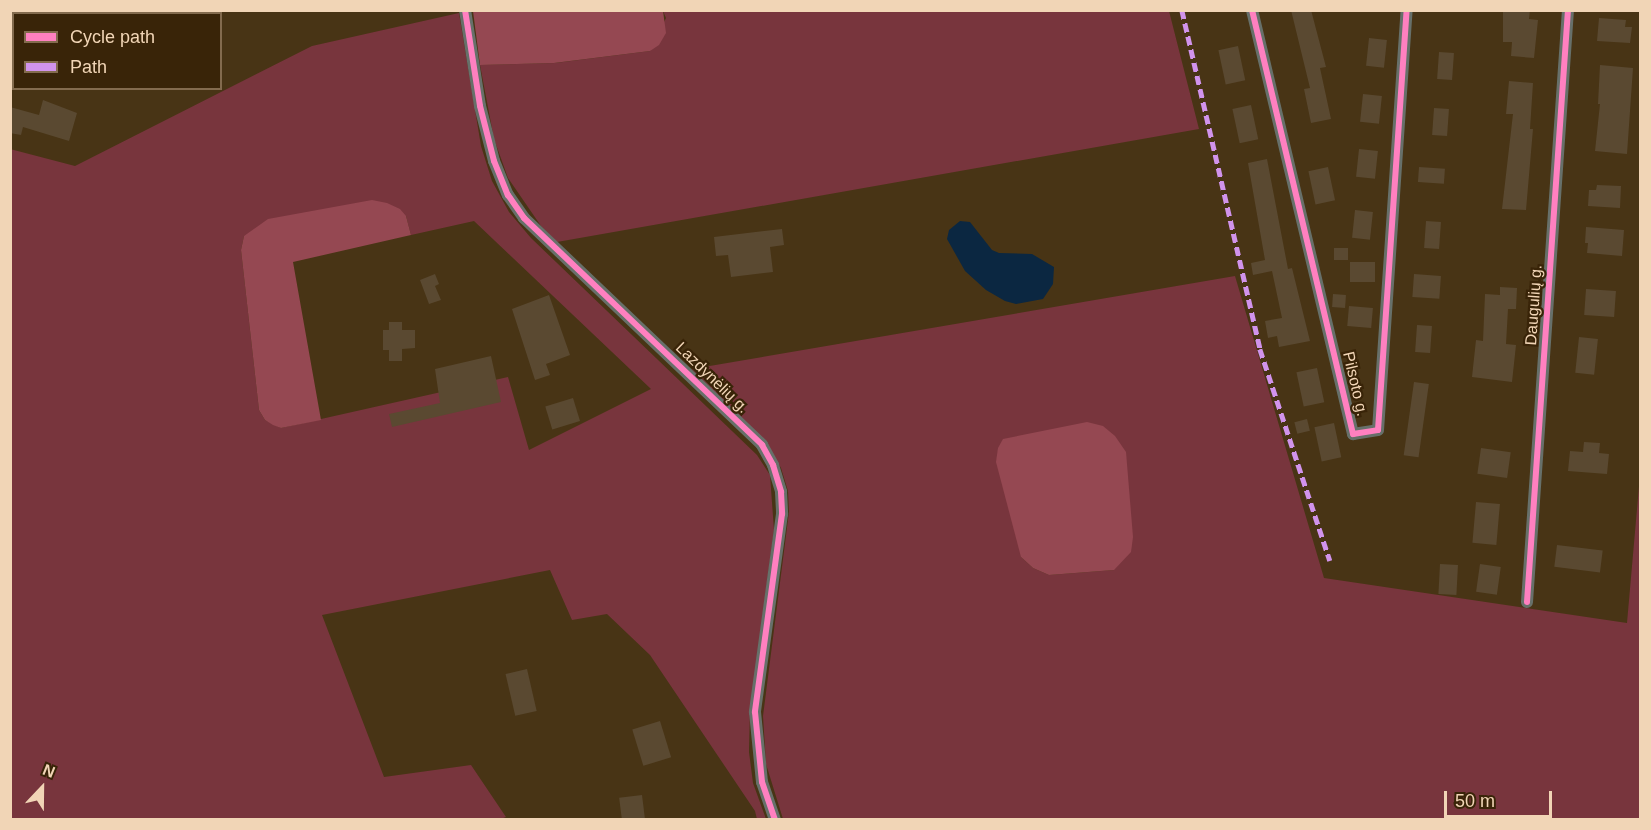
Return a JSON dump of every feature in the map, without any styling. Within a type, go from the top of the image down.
[{"type":"street","name":"Lazdynėlių g.","points":[[465,10],[480,106],[494,161],[508,195],[524,218],[762,445],[773,465],[781,492],[782,514],[755,712],[762,782],[775,819]]},
{"type":"street","name":"Pilsoto g.","points":[[1252,10],[1353,434],[1378,430],[1407,10]]},
{"type":"street","name":"Daugulių g.","points":[[1527,602],[1568,10]]},
{"type":"shaded area","points":[[473,11],[663,11],[666,33],[659,45],[650,51],[554,63],[480,65]]},
{"type":"shaded area","points":[[663,11],[1169,11],[1199,129],[557,242],[541,226],[508,178],[494,139],[480,65],[555,63],[650,51],[666,18]]},
{"type":"shaded area","points":[[459,13],[481,146],[492,181],[509,212],[531,238],[757,455],[770,475],[774,530],[750,710],[749,752],[753,783],[766,819],[757,819],[755,811],[650,655],[607,614],[572,620],[550,570],[322,615],[384,777],[471,765],[506,817],[498,820],[11,819],[10,149],[75,166],[312,46]],"holes":[[[406,216],[411,235],[474,221],[651,389],[529,450],[508,377],[281,428],[265,420],[259,410],[241,250],[244,236]]]},
{"type":"shaded area","points":[[372,200],[400,209],[406,216],[411,235],[293,262],[321,420],[281,428],[273,425],[265,420],[259,410],[241,250],[244,236],[268,219]]},
{"type":"shaded area","points":[[1235,276],[1324,578],[1627,623],[1640,475],[1640,819],[783,819],[766,764],[763,716],[789,512],[788,491],[781,468],[771,450],[692,369]],"holes":[[[1021,557],[1114,570],[1049,575],[1033,568]]]},
{"type":"shaded area","points":[[1087,422],[1103,426],[1115,436],[1126,452],[1133,537],[1131,552],[1114,570],[1049,575],[1033,568],[1021,557],[996,462],[998,448],[1003,439]]},
{"type":"water","points":[[960,221],[970,222],[992,250],[999,253],[1032,254],[1054,267],[1053,284],[1043,299],[1016,304],[1005,301],[986,290],[965,271],[947,239],[949,230]]},
{"type":"building","points":[[1291,10],[1311,10],[1326,67],[1320,68],[1331,119],[1311,123],[1304,89],[1310,88]]},
{"type":"building","points":[[1503,10],[1530,10],[1529,19],[1538,20],[1534,58],[1511,56],[1512,42],[1503,42]]},
{"type":"building","points":[[1599,18],[1626,20],[1625,27],[1632,27],[1630,43],[1597,41]]},
{"type":"building","points":[[1369,38],[1387,40],[1384,68],[1366,66]]},
{"type":"building","points":[[1238,46],[1245,80],[1226,84],[1218,50]]},
{"type":"building","points":[[1439,52],[1454,53],[1452,80],[1437,79]]},
{"type":"building","points":[[1600,65],[1633,68],[1627,154],[1595,151],[1600,104],[1598,104]]},
{"type":"building","points":[[1509,81],[1533,83],[1530,129],[1533,129],[1526,210],[1502,209],[1513,114],[1506,114]]},
{"type":"building","points":[[1363,94],[1382,96],[1379,124],[1360,122]]},
{"type":"building","points":[[43,100],[77,113],[69,141],[23,127],[21,135],[10,133],[10,107],[39,115]]},
{"type":"building","points":[[1251,105],[1258,139],[1240,143],[1232,109]]},
{"type":"building","points":[[1434,108],[1449,109],[1447,136],[1432,135]]},
{"type":"building","points":[[1359,149],[1378,151],[1375,179],[1356,177]]},
{"type":"building","points":[[1267,159],[1288,269],[1292,268],[1310,341],[1279,347],[1277,336],[1268,338],[1265,321],[1282,318],[1272,271],[1253,275],[1251,263],[1265,260],[1248,163]]},
{"type":"building","points":[[1328,167],[1335,200],[1316,204],[1308,171]]},
{"type":"building","points":[[1419,167],[1445,169],[1444,184],[1418,182]]},
{"type":"building","points":[[1597,185],[1621,186],[1620,208],[1588,206],[1589,190],[1596,190]]},
{"type":"building","points":[[1355,210],[1373,212],[1370,240],[1352,238]]},
{"type":"building","points":[[1426,221],[1441,222],[1439,249],[1424,248]]},
{"type":"building","points":[[1586,227],[1624,230],[1622,256],[1587,253]]},
{"type":"building","points":[[782,229],[784,245],[770,247],[773,272],[731,277],[728,255],[716,256],[714,237]]},
{"type":"building","points":[[1334,248],[1348,248],[1348,260],[1334,260]]},
{"type":"building","points":[[1350,262],[1375,262],[1375,282],[1350,282]]},
{"type":"building","points":[[435,274],[439,284],[435,286],[441,300],[429,304],[420,280]]},
{"type":"building","points":[[1414,274],[1441,276],[1439,299],[1412,297]]},
{"type":"building","points":[[1500,287],[1517,288],[1516,309],[1508,309],[1506,344],[1516,345],[1512,382],[1472,377],[1476,340],[1483,341],[1485,294],[1500,295]]},
{"type":"building","points":[[1586,289],[1616,291],[1614,317],[1584,315]]},
{"type":"building","points":[[1333,294],[1346,295],[1345,308],[1332,307]]},
{"type":"building","points":[[549,295],[570,355],[546,364],[550,375],[535,380],[512,309]]},
{"type":"building","points":[[1349,306],[1373,308],[1371,328],[1347,326]]},
{"type":"building","points":[[389,322],[402,322],[402,330],[415,330],[415,348],[402,349],[402,361],[389,361],[389,350],[383,350],[383,330],[389,330]]},
{"type":"building","points":[[1417,325],[1432,326],[1430,353],[1415,352]]},
{"type":"building","points":[[1579,337],[1598,339],[1594,375],[1575,373]]},
{"type":"building","points":[[491,356],[501,402],[392,427],[389,414],[440,403],[435,369]]},
{"type":"building","points":[[1317,368],[1324,402],[1304,407],[1296,372]]},
{"type":"building","points":[[1414,382],[1429,384],[1419,457],[1404,455]]},
{"type":"building","points":[[573,398],[580,421],[552,429],[545,406]]},
{"type":"building","points":[[1307,419],[1310,431],[1297,434],[1294,422]]},
{"type":"building","points":[[1334,423],[1341,457],[1322,461],[1314,427]]},
{"type":"building","points":[[1584,442],[1600,443],[1599,453],[1609,454],[1607,474],[1568,471],[1570,451],[1583,452]]},
{"type":"building","points":[[1481,448],[1511,452],[1507,478],[1477,474]]},
{"type":"building","points":[[1476,502],[1500,504],[1496,545],[1472,543]]},
{"type":"building","points":[[1557,545],[1603,551],[1600,572],[1554,567]]},
{"type":"building","points":[[1440,564],[1458,565],[1456,595],[1438,594]]},
{"type":"building","points":[[1480,564],[1501,567],[1497,595],[1476,592]]},
{"type":"building","points":[[527,669],[537,711],[515,716],[506,674]]},
{"type":"building","points":[[660,721],[671,757],[643,766],[632,729]]},
{"type":"building","points":[[642,795],[645,819],[622,820],[619,798]]},
{"type":"marked path","points":[[1182,10],[1260,349],[1330,561]]},
{"type":"cycle path","points":[[465,10],[480,106],[494,161],[508,195],[524,218],[762,445],[773,465],[781,492],[782,514],[755,712],[762,782],[775,820]]},
{"type":"cycle path","points":[[1252,10],[1353,434],[1378,430],[1407,10]]},
{"type":"cycle path","points":[[1527,602],[1568,10]]}]
